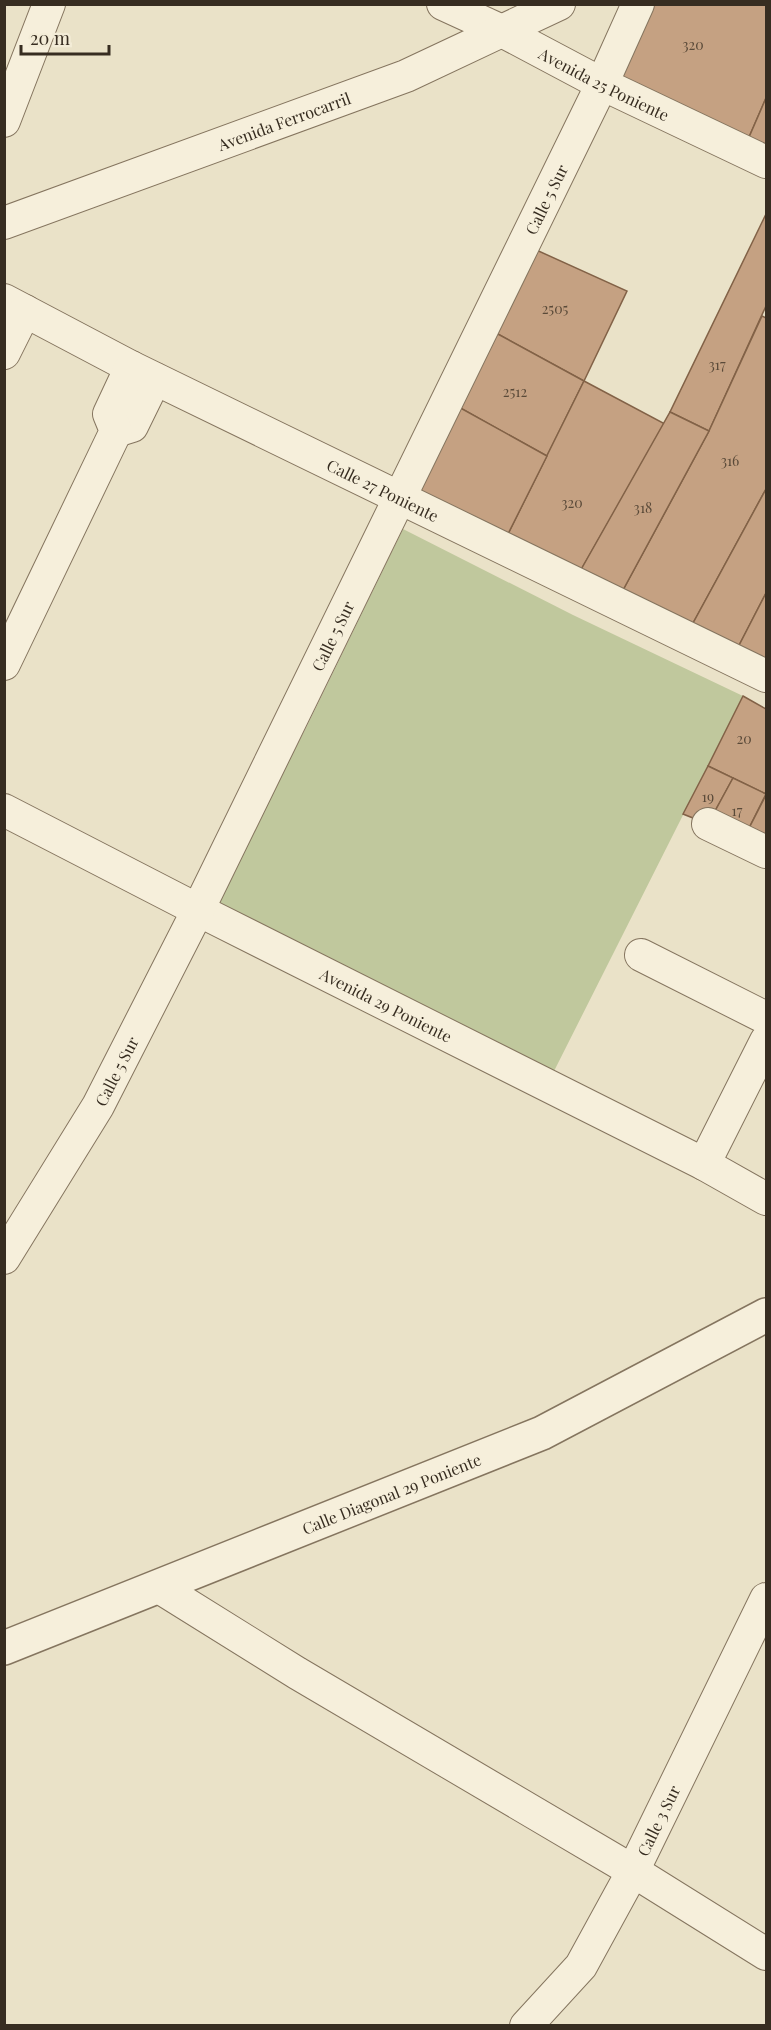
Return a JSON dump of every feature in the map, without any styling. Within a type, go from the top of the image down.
[{"type":"street","points":[[4,121],[49,4]]},
{"type":"street","name":"Avenida 25 Poniente","points":[[443,4],[504,32],[602,84],[766,162]]},
{"type":"street","name":"Avenida Ferrocarril","points":[[4,223],[406,76],[560,4]]},
{"type":"street","name":"Calle 5 Sur","points":[[4,1258],[98,1106],[198,910],[602,84],[638,4]]},
{"type":"street","points":[[4,353],[15,305]]},
{"type":"street","name":"Calle 27 Poniente","points":[[15,305],[143,373],[766,676]]},
{"type":"street","points":[[4,664],[116,431],[109,414],[143,373]]},
{"type":"street","name":"Avenida 29 Poniente","points":[[4,810],[704,1164],[766,1199]]},
{"type":"street","points":[[708,824],[766,852]]},
{"type":"street","points":[[641,955],[766,1018]]},
{"type":"street","points":[[704,1164],[766,1041]]},
{"type":"street","name":"Calle Diagonal 29 Poniente","points":[[4,1648],[542,1433],[766,1315]]},
{"type":"street","points":[[159,1587],[297,1673],[633,1871],[766,1954]]},
{"type":"street","name":"Calle 3 Sur","points":[[526,2025],[581,1966],[633,1871],[766,1599]]},
{"type":"green space","points":[[403,529],[573,615],[743,696],[547,1085],[209,915],[306,728]]},
{"type":"building","points":[[638,4],[766,4],[766,98],[743,151],[602,84]]},
{"type":"building","points":[[766,98],[766,162],[743,151]]},
{"type":"building","points":[[766,214],[766,306],[709,431],[670,412]]},
{"type":"building","points":[[523,244],[627,291],[584,381],[483,326]]},
{"type":"building","points":[[762,316],[766,318],[766,489],[686,636],[616,603],[709,431]]},
{"type":"building","points":[[483,326],[584,381],[547,456],[446,400]]},
{"type":"building","points":[[584,381],[665,424],[574,582],[501,548]]},
{"type":"building","points":[[446,400],[547,456],[501,548],[398,498]]},
{"type":"building","points":[[670,412],[709,431],[616,603],[574,582]]},
{"type":"building","points":[[766,489],[766,593],[732,659],[686,636]]},
{"type":"building","points":[[766,593],[766,676],[732,659]]},
{"type":"building","points":[[743,696],[766,709],[766,794],[708,766]]},
{"type":"building","points":[[708,766],[733,778],[708,824],[683,814]]},
{"type":"building","points":[[733,778],[766,794],[743,840],[708,824]]},
{"type":"building","points":[[766,795],[766,852],[743,840]]}]
